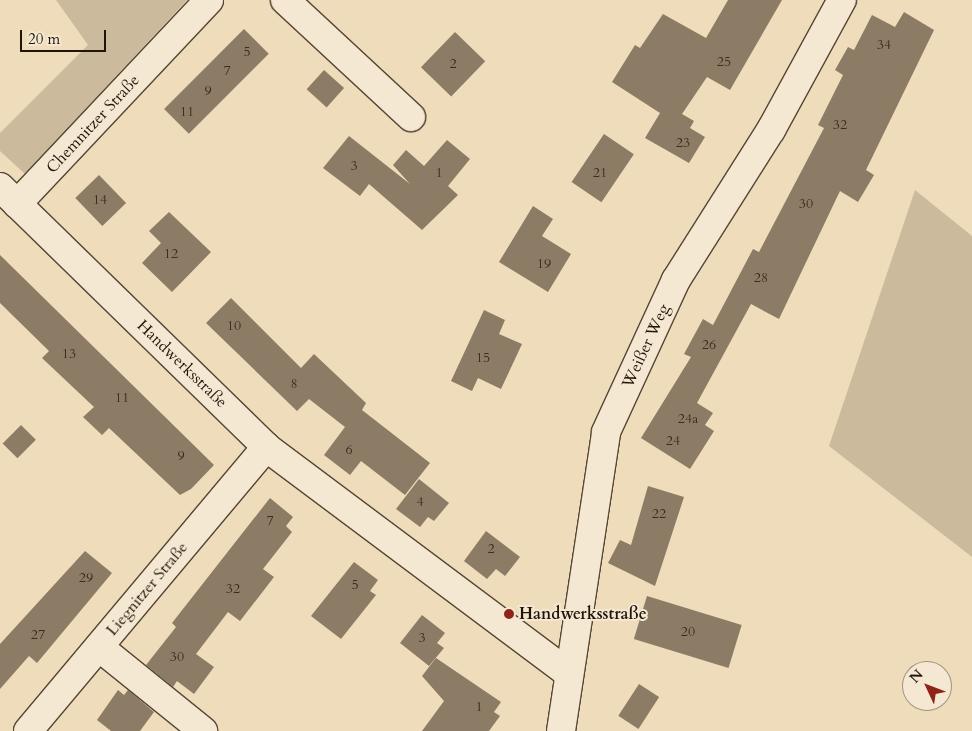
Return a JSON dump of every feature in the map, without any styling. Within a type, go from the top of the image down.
[{"type":"street","name":"Chemnitzer Straße","points":[[8,195],[209,0]]},
{"type":"street","points":[[284,0],[411,117]]},
{"type":"street","name":"Weißer Weg","points":[[560,731],[567,672],[606,432],[676,280],[770,130],[842,0]]},
{"type":"street","name":"Handwerksstraße","points":[[8,195],[266,447],[567,672]]},
{"type":"street","name":"Liegnitzer Straße","points":[[28,731],[266,447]]},
{"type":"street","points":[[99,647],[204,731]]},
{"type":"shaded area","points":[[56,0],[187,0],[25,174],[0,151],[0,133],[88,45]]},
{"type":"shaded area","points":[[915,190],[972,236],[972,557],[829,446]]},
{"type":"building","points":[[728,0],[782,0],[730,90],[707,77],[682,114],[694,121],[690,128],[705,137],[689,163],[645,138],[660,113],[612,82],[635,45],[640,48],[663,14],[706,38]]},
{"type":"building","points":[[904,12],[934,30],[866,170],[874,175],[858,202],[840,191],[779,319],[751,304],[697,403],[713,413],[705,425],[714,431],[690,469],[641,438],[691,357],[684,354],[703,319],[713,325],[753,249],[759,252],[824,128],[818,125],[843,75],[835,70],[848,47],[854,50],[872,15],[895,27]]},
{"type":"building","points":[[244,29],[269,54],[189,134],[164,109]]},
{"type":"building","points":[[455,32],[485,61],[451,96],[421,67]]},
{"type":"building","points":[[324,70],[344,88],[327,107],[307,89]]},
{"type":"building","points":[[604,134],[634,154],[601,202],[572,182]]},
{"type":"building","points":[[349,136],[410,184],[393,165],[406,150],[424,166],[447,140],[470,159],[448,186],[458,195],[422,230],[369,184],[360,196],[323,168]]},
{"type":"building","points":[[99,175],[126,203],[102,226],[75,198]]},
{"type":"building","points":[[533,206],[553,219],[542,236],[571,254],[548,292],[499,262]]},
{"type":"building","points":[[169,212],[211,252],[172,292],[142,263],[161,243],[149,231]]},
{"type":"building","points":[[0,255],[214,465],[191,489],[180,495],[109,428],[102,435],[83,417],[94,407],[42,358],[49,351],[0,303]]},
{"type":"building","points":[[231,298],[301,368],[314,354],[366,403],[362,410],[430,463],[405,495],[361,461],[350,475],[324,455],[345,427],[309,399],[297,411],[206,323]]},
{"type":"building","points":[[484,310],[505,320],[499,334],[522,344],[501,389],[478,378],[472,391],[451,381]]},
{"type":"building","points":[[21,425],[36,440],[17,458],[3,443]]},
{"type":"building","points":[[419,479],[449,503],[434,521],[428,517],[420,527],[396,509]]},
{"type":"building","points":[[648,486],[684,497],[655,586],[608,563],[620,540],[631,545]]},
{"type":"building","points":[[270,498],[293,517],[286,526],[292,532],[263,569],[274,577],[240,621],[228,612],[196,654],[214,667],[194,694],[177,681],[173,687],[146,665],[176,627],[172,623]]},
{"type":"building","points":[[486,531],[520,557],[505,576],[496,569],[487,579],[464,561]]},
{"type":"building","points":[[85,551],[112,573],[37,663],[29,656],[0,689],[0,644]]},
{"type":"building","points":[[354,562],[378,580],[370,591],[376,595],[341,639],[311,616]]},
{"type":"building","points":[[647,596],[742,625],[729,668],[634,639]]},
{"type":"building","points":[[422,615],[445,633],[437,643],[444,648],[429,666],[400,643]]},
{"type":"building","points":[[436,658],[501,702],[494,712],[500,716],[489,731],[422,731],[444,701],[422,676]]},
{"type":"building","points":[[639,684],[659,697],[638,729],[618,716]]},
{"type":"building","points":[[118,690],[124,695],[128,690],[154,712],[140,731],[111,731],[97,720]]},
{"type":"place","name":"Handwerksstraße","points":[[509,614]]}]
